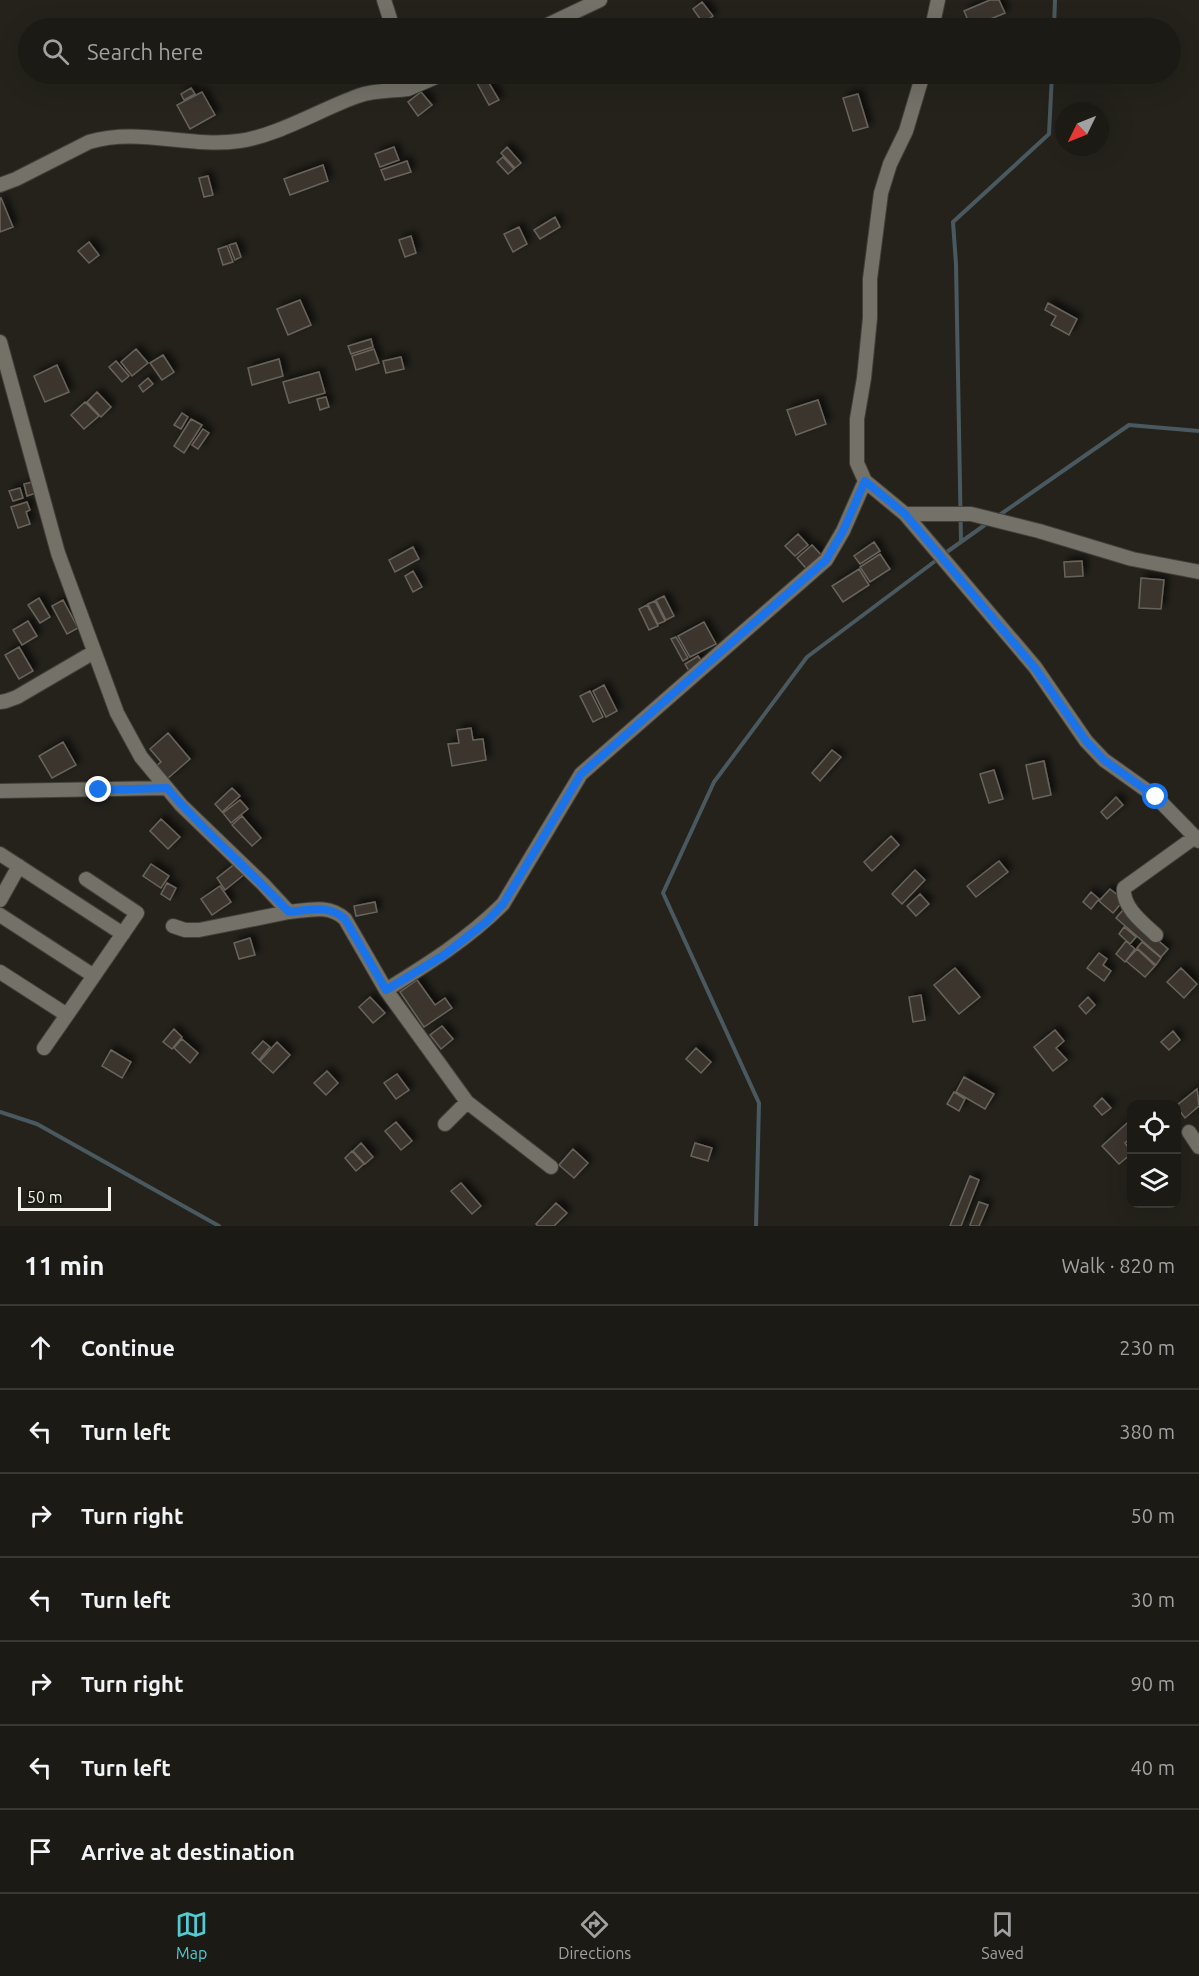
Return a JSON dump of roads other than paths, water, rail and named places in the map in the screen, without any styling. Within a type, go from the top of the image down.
[{"type":"street","points":[[384,0],[390,18]]},
{"type":"street","points":[[562,18],[600,0]]},
{"type":"street","points":[[934,18],[938,0]]},
{"type":"street","points":[[407,84],[408,89]]},
{"type":"street","points":[[0,185],[101,138],[134,136],[225,143],[239,141],[265,135],[361,95],[408,89],[420,84]]},
{"type":"street","points":[[920,84],[906,131],[890,164],[880,193],[870,279],[870,318],[865,368],[857,419],[857,463],[865,481],[905,514],[1035,668],[1086,741],[1104,760],[1156,797],[1197,839],[1124,888],[1123,895],[1133,913],[1156,935]]},
{"type":"street","points":[[0,342],[58,553],[117,713],[141,757],[181,805],[289,912]]},
{"type":"street","points":[[386,990],[452,949],[486,922],[503,904],[581,774],[826,560],[843,531],[865,481]]},
{"type":"street","points":[[905,514],[957,513],[992,519],[1132,559],[1199,572]]},
{"type":"street","points":[[0,702],[17,697],[94,652]]},
{"type":"street","points":[[0,791],[167,788]]},
{"type":"street","points":[[0,854],[123,934]]},
{"type":"street","points":[[0,900],[19,866]]},
{"type":"street","points":[[44,1048],[138,913],[86,879]]},
{"type":"street","points":[[173,926],[185,930],[199,930],[289,912],[327,909],[338,912],[345,919],[386,990],[467,1102],[551,1167]]},
{"type":"street","points":[[0,915],[94,976]]},
{"type":"street","points":[[0,972],[67,1015]]},
{"type":"street","points":[[445,1124],[467,1102]]},
{"type":"street","points":[[1189,1132],[1199,1147]]},
{"type":"waterway","points":[[1054,18],[1055,0]]},
{"type":"waterway","points":[[961,541],[956,264],[953,222],[1049,134],[1052,84]]},
{"type":"waterway","points":[[998,516],[1129,425],[1199,431]]},
{"type":"waterway","points":[[944,554],[989,522]]},
{"type":"waterway","points":[[756,1226],[759,1103],[663,893],[714,782],[807,657],[938,559]]},
{"type":"waterway","points":[[0,1112],[37,1124],[219,1226]]}]
